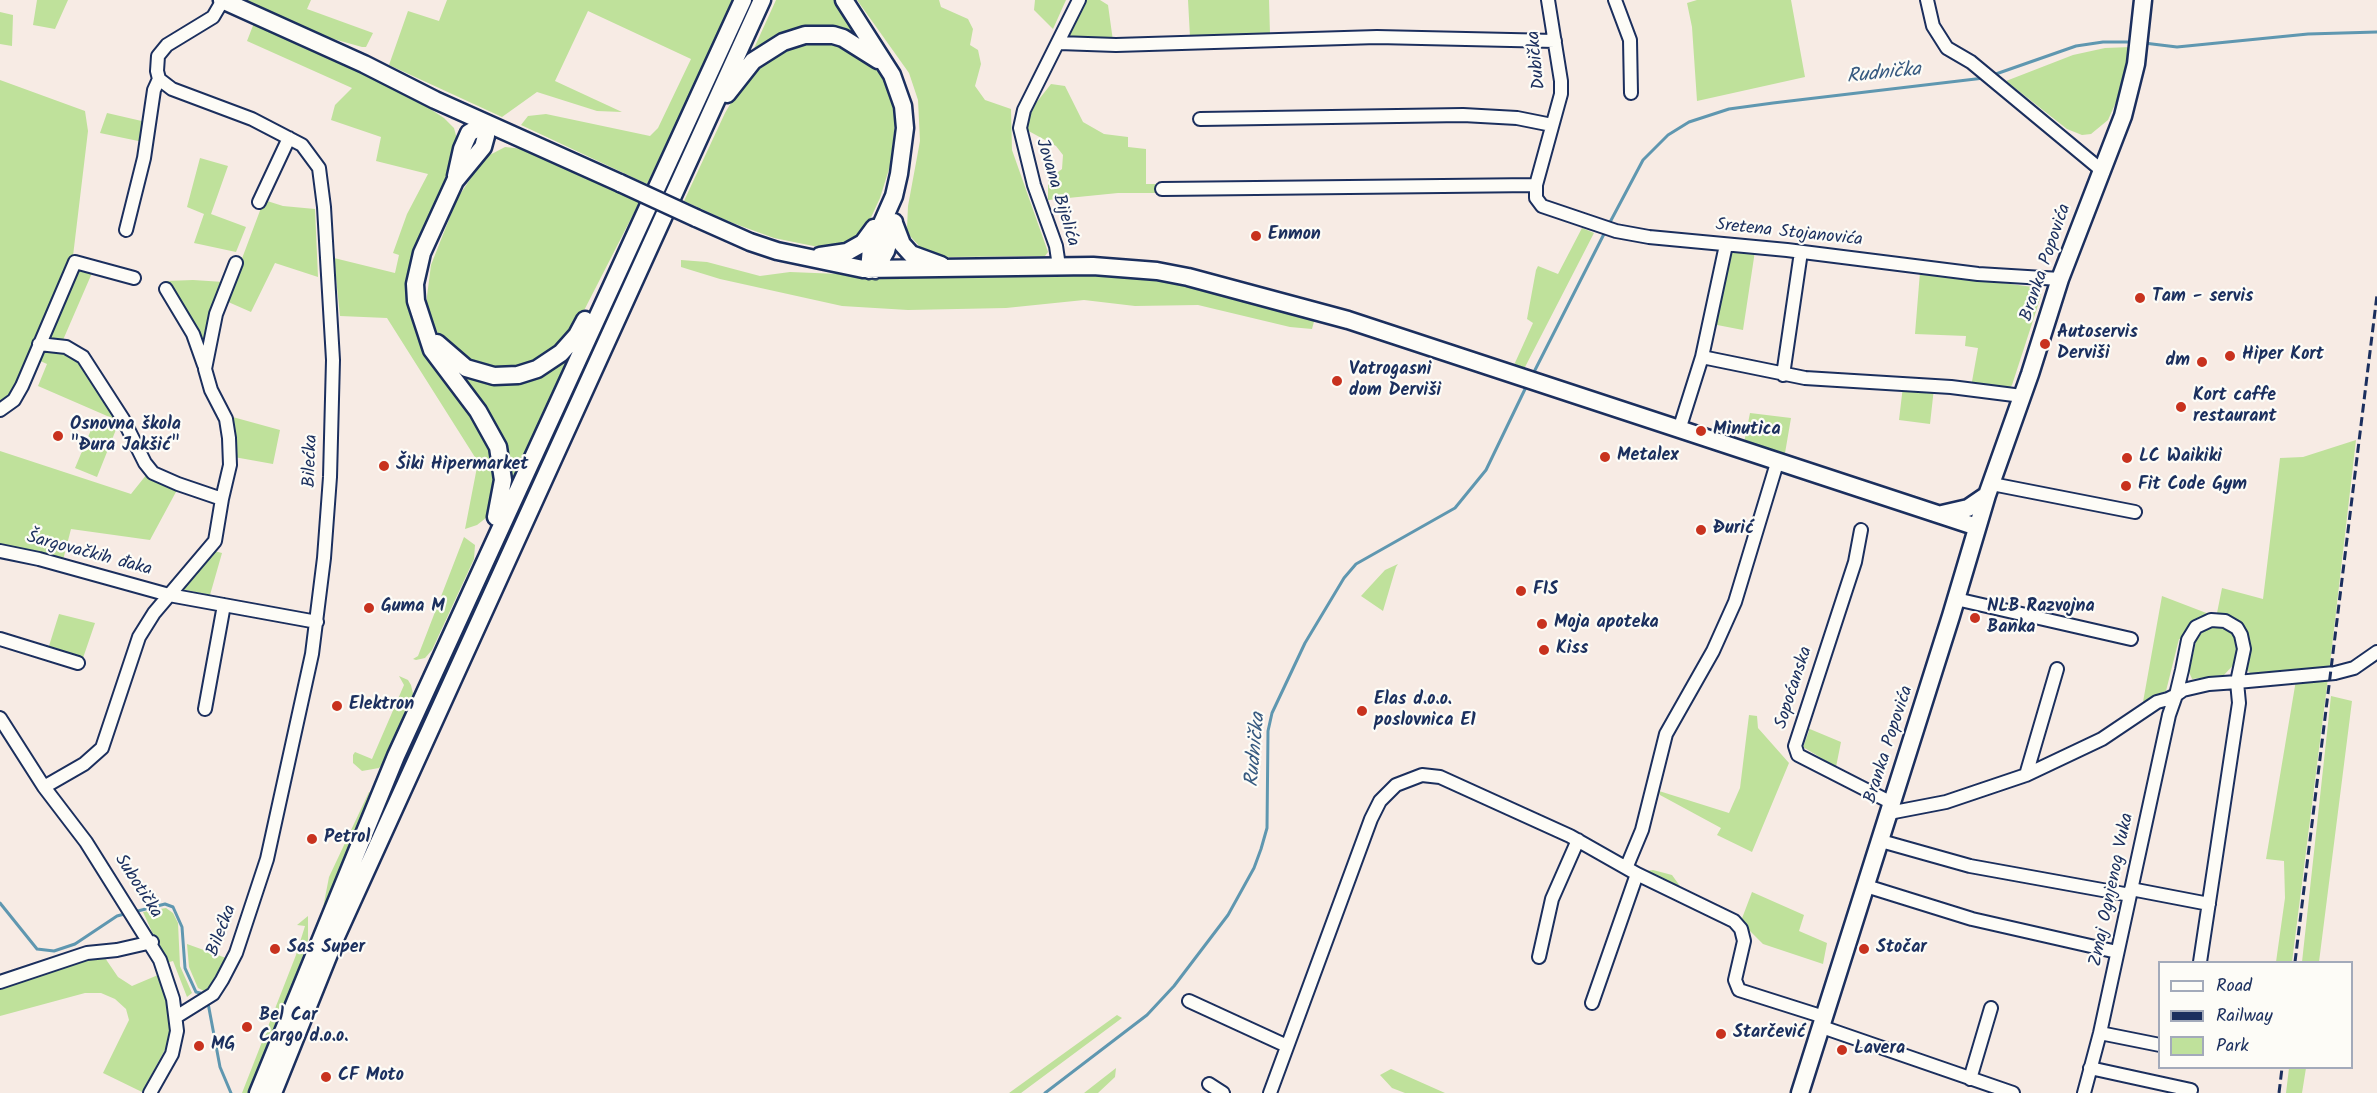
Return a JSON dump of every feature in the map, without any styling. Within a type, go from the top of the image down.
[{"type":"main road","points":[[222,0],[364,64],[435,100],[696,218],[750,242],[792,255],[872,270],[1127,267],[1188,277],[1340,317],[1777,463],[1977,527]]},
{"type":"main road","points":[[258,1093],[396,756],[743,0]]},
{"type":"main road","points":[[273,1093],[335,939],[762,0]]},
{"type":"main road","points":[[844,0],[892,75],[901,100],[905,128],[892,199],[874,238],[872,270]]},
{"type":"main road","name":"Branka Popovića","points":[[1800,1093],[1881,841],[1989,489],[2060,279],[2122,116],[2137,55],[2143,0]]},
{"type":"main road","points":[[686,168],[723,100],[746,68],[762,54],[783,42],[805,35],[833,35],[858,45],[886,67]]},
{"type":"main road","points":[[435,100],[457,123],[469,152]]},
{"type":"main road","points":[[486,123],[469,133],[469,152],[422,254],[415,284],[419,314],[432,350],[478,411],[498,447],[503,480],[493,547]]},
{"type":"main road","points":[[469,152],[500,141],[527,141]]},
{"type":"main road","points":[[892,199],[894,223],[902,244],[911,254],[931,264],[982,269]]},
{"type":"main road","points":[[792,255],[827,256],[848,252],[863,243],[883,209],[892,199]]},
{"type":"main road","points":[[419,314],[438,345],[466,368],[480,374],[507,376],[537,369],[561,353],[577,335],[628,231],[641,221]]},
{"type":"main road","points":[[872,270],[886,251],[894,223]]},
{"type":"main road","points":[[1934,514],[1968,508],[1989,489]]},
{"type":"main road","points":[[1934,514],[1945,520],[1962,539],[1966,560]]},
{"type":"street","points":[[126,231],[144,158],[154,90],[159,79],[157,60],[161,51],[173,40],[213,17],[222,0]]},
{"type":"street","name":"Jovana Bijelića","points":[[1059,266],[1054,240],[1034,185],[1020,135],[1024,110],[1079,0]]},
{"type":"street","name":"Dubička","points":[[1536,185],[1561,81],[1548,0]]},
{"type":"street","points":[[1615,0],[1630,40],[1631,93]]},
{"type":"street","points":[[1927,0],[1938,36],[1947,48],[1971,62],[2100,170]]},
{"type":"street","points":[[1059,43],[1116,45],[1377,37],[1556,41]]},
{"type":"street","name":"Bilećka","points":[[159,79],[172,89],[252,119],[289,138],[309,152],[319,168],[324,207],[333,360],[328,501],[317,622],[300,715],[267,859],[236,953],[208,998],[176,1017]]},
{"type":"street","points":[[1200,119],[1463,115],[1517,118],[1552,125]]},
{"type":"street","points":[[259,202],[289,138]]},
{"type":"street","points":[[1162,189],[1536,185]]},
{"type":"street","name":"Sretena Stojanovića","points":[[1536,185],[1536,198],[1542,206],[1616,231],[1978,274],[2060,279]]},
{"type":"street","points":[[1679,430],[1702,357],[1726,245]]},
{"type":"street","points":[[1783,375],[1801,252]]},
{"type":"street","points":[[0,410],[14,400],[75,262],[134,278]]},
{"type":"street","name":"Šargovačkih đaka","points":[[205,369],[214,321],[236,263]]},
{"type":"street","name":"Šargovačkih đaka","points":[[166,289],[194,334],[211,390],[226,419],[230,438],[230,465],[215,541],[170,595]]},
{"type":"street","points":[[39,344],[66,347],[83,357],[153,472],[178,484],[222,499]]},
{"type":"street","points":[[1702,357],[1783,375],[1951,387],[2022,396]]},
{"type":"street","points":[[1592,1003],[1632,870],[1666,735],[1713,651],[1735,602],[1777,463]]},
{"type":"street","points":[[1989,489],[2135,512]]},
{"type":"street","name":"Sopoćanska","points":[[1861,530],[1855,562],[1795,746],[1798,755],[1891,808]]},
{"type":"street","name":"Šargovačkih đaka","points":[[0,551],[39,559],[170,595],[317,622]]},
{"type":"street","points":[[44,787],[84,764],[102,748],[139,637],[154,613],[170,595]]},
{"type":"street","points":[[1956,599],[2131,639]]},
{"type":"street","points":[[205,709],[224,605]]},
{"type":"street","name":"Zmaj Ognjenog Vuka","points":[[2084,1093],[2100,1033],[2188,640],[2196,627],[2211,620],[2225,621],[2237,628],[2244,649],[2237,682]]},
{"type":"street","points":[[0,639],[78,663]]},
{"type":"street","points":[[1891,808],[1946,802],[2026,776],[2102,739],[2157,702],[2199,685],[2335,673],[2354,668],[2377,652]]},
{"type":"street","points":[[2026,776],[2057,669]]},
{"type":"street","points":[[2200,961],[2240,703],[2237,682]]},
{"type":"street","name":"Subotička","points":[[0,718],[44,787],[86,842],[152,942],[166,977],[176,1017],[177,1031],[172,1054],[150,1093]]},
{"type":"street","points":[[1270,1093],[1371,819],[1380,801],[1396,785],[1422,776],[1440,777],[1578,840],[1738,924],[1744,941],[1735,980],[1739,990],[1970,1079],[2013,1093]]},
{"type":"street","points":[[1539,957],[1552,899],[1578,840]]},
{"type":"street","points":[[1881,841],[1970,866],[2209,904]]},
{"type":"street","points":[[1866,886],[1972,920],[2117,952]]},
{"type":"street","points":[[0,982],[87,953],[117,950],[152,942]]},
{"type":"street","points":[[1189,1001],[1287,1046]]},
{"type":"street","points":[[1970,1079],[1991,1008]]},
{"type":"street","points":[[2100,1033],[2158,1045]]},
{"type":"street","points":[[2091,1068],[2191,1090]]},
{"type":"street","points":[[1209,1084],[1224,1093]]},
{"type":"green space","points":[[37,0],[68,0],[55,29],[33,25]]},
{"type":"green space","points":[[236,0],[311,0],[307,9],[373,33],[366,47],[362,47],[305,31]]},
{"type":"green space","points":[[447,0],[734,0],[647,184],[521,125],[528,116],[546,114],[650,136],[658,128],[691,59],[588,11],[555,81],[622,112],[597,111],[537,92],[502,117],[389,65],[408,11],[439,21]]},
{"type":"green space","points":[[776,0],[839,0],[870,45],[831,31],[750,57]]},
{"type":"green space","points":[[857,0],[939,0],[941,7],[968,19],[973,29],[970,45],[978,50],[981,64],[975,86],[985,100],[1011,109],[1012,150],[1048,252],[1045,256],[949,257],[933,255],[921,248],[910,236],[907,229],[908,206],[920,141],[918,100],[909,73]]},
{"type":"green space","points":[[1035,0],[1066,0],[1053,29],[1034,10]]},
{"type":"green space","points":[[1086,0],[1100,0],[1108,5],[1113,41],[1070,37],[1068,34]]},
{"type":"green space","points":[[1188,0],[1269,0],[1270,34],[1190,37]]},
{"type":"green space","points":[[1697,0],[1791,0],[1805,77],[1697,101],[1692,27],[1687,3]]},
{"type":"green space","points":[[0,12],[13,15],[12,46],[0,44]]},
{"type":"green space","points":[[254,23],[403,91],[444,118],[454,128],[458,143],[457,154],[412,271],[411,291],[415,324],[422,341],[471,407],[498,457],[491,514],[477,525],[465,529],[478,462],[387,318],[340,316],[334,258],[395,273],[399,255],[393,253],[407,214],[428,174],[376,161],[381,137],[331,120],[335,105],[352,88],[247,41]]},
{"type":"green space","points":[[793,43],[840,43],[870,60],[888,78],[894,102],[895,124],[890,166],[880,198],[862,237],[833,250],[774,238],[730,222],[684,201],[725,113],[748,73]]},
{"type":"green space","points":[[2131,47],[2120,93],[2108,120],[2091,134],[2082,135],[2067,129],[2006,81],[2073,55],[2105,48]]},
{"type":"green space","points":[[0,80],[85,111],[88,131],[73,256],[16,386],[11,395],[0,401]]},
{"type":"green space","points":[[1051,84],[1065,86],[1083,122],[1104,134],[1128,137],[1128,147],[1146,149],[1146,184],[1156,184],[1157,193],[1118,193],[1048,200],[1048,180],[1062,169],[1063,155],[1056,146],[1025,129],[1025,117]]},
{"type":"green space","points":[[107,113],[146,122],[143,142],[100,133]]},
{"type":"green space","points":[[505,147],[524,149],[640,201],[573,332],[548,358],[512,371],[467,363],[446,346],[434,327],[426,304],[431,265],[457,199],[484,158]]},
{"type":"green space","points":[[200,158],[228,166],[211,214],[246,227],[236,252],[194,243],[204,214],[187,207]]},
{"type":"green space","points":[[264,200],[283,206],[315,209],[318,277],[275,263],[251,312],[226,301]]},
{"type":"green space","points":[[1582,228],[1594,233],[1524,369],[1514,365],[1533,323],[1527,319],[1536,270],[1538,266],[1558,274]]},
{"type":"green space","points":[[1735,250],[1755,251],[1743,330],[1712,324],[1730,253]]},
{"type":"green space","points":[[681,260],[707,262],[760,276],[790,272],[914,277],[1118,271],[1188,283],[1315,318],[1312,329],[1290,327],[1198,305],[1135,306],[1084,300],[1006,308],[908,310],[842,306],[720,279],[681,267]]},
{"type":"green space","points":[[82,270],[92,273],[63,340],[46,339],[76,272]]},
{"type":"green space","points":[[1920,272],[2033,287],[2039,291],[2041,296],[2012,385],[2008,390],[1971,387],[1978,348],[1965,346],[1966,336],[1915,334]]},
{"type":"green space","points":[[166,281],[224,282],[203,351],[180,302]]},
{"type":"green space","points":[[42,349],[57,349],[73,354],[88,370],[100,397],[121,422],[38,386],[47,364],[38,360]]},
{"type":"green space","points":[[569,358],[507,498],[507,472],[447,362],[484,378]]},
{"type":"green space","points":[[1903,386],[1934,388],[1930,424],[1899,420]]},
{"type":"green space","points":[[1750,413],[1791,418],[1784,459],[1744,443]]},
{"type":"green space","points":[[229,416],[280,430],[273,464],[234,457]]},
{"type":"green space","points":[[96,418],[117,427],[97,477],[75,468]]},
{"type":"green space","points":[[2356,440],[2329,672],[2254,677],[2247,670],[2248,648],[2240,625],[2231,617],[2217,613],[2222,588],[2263,599],[2280,458],[2303,457]]},
{"type":"green space","points":[[0,451],[131,494],[147,474],[177,490],[150,540],[71,529],[63,560],[0,545]]},
{"type":"green space","points":[[464,537],[475,545],[474,559],[432,650],[425,658],[413,659],[418,656]]},
{"type":"green space","points":[[214,551],[222,553],[210,595],[181,589]]},
{"type":"green space","points":[[1398,564],[1383,611],[1361,596],[1385,570]]},
{"type":"green space","points":[[2162,596],[2209,614],[2197,620],[2184,639],[2179,639],[2166,691],[2143,702]]},
{"type":"green space","points":[[59,614],[95,623],[83,658],[49,646]]},
{"type":"green space","points":[[2215,626],[2227,628],[2236,636],[2239,647],[2237,661],[2224,675],[2192,679],[2189,672],[2196,641],[2204,630]]},
{"type":"green space","points":[[399,676],[408,680],[414,698],[385,761],[379,768],[362,771],[353,763],[353,755],[355,752],[372,759],[404,685]]},
{"type":"green space","points":[[2328,678],[2292,961],[2276,961],[2285,898],[2284,861],[2266,859],[2296,680]]},
{"type":"green space","points":[[2331,696],[2352,701],[2319,961],[2302,961]]},
{"type":"green space","points":[[1749,715],[1757,716],[1758,728],[1789,763],[1752,852],[1717,835],[1721,828],[1660,795],[1659,791],[1729,813],[1740,788]]},
{"type":"green space","points":[[1805,727],[1841,742],[1836,767],[1803,747],[1809,731]]},
{"type":"green space","points":[[369,792],[375,794],[325,908],[323,908],[329,877]]},
{"type":"green space","points":[[1653,870],[1672,875],[1685,893],[1638,872]]},
{"type":"green space","points":[[1752,892],[1804,915],[1799,931],[1827,943],[1823,964],[1763,944],[1749,930],[1741,921]]},
{"type":"green space","points":[[166,908],[173,913],[178,923],[180,966],[192,993],[187,997],[173,961],[166,963],[143,912]]},
{"type":"green space","points":[[308,916],[308,940],[292,988],[252,1093],[242,1093],[296,955],[305,926],[297,925]]},
{"type":"green space","points":[[187,944],[226,958],[206,992],[198,988],[189,967]]},
{"type":"green space","points":[[103,955],[118,977],[132,986],[158,975],[167,1001],[170,1032],[168,1044],[142,1092],[103,1073],[129,1020],[126,1009],[115,999],[101,993],[85,993],[0,1016],[0,988]]},
{"type":"green space","points":[[1117,1015],[1122,1018],[1021,1093],[1009,1093]]},
{"type":"green space","points":[[1116,1068],[1115,1077],[1098,1093],[1084,1093]]},
{"type":"green space","points":[[1391,1069],[1445,1093],[1405,1093],[1392,1088],[1380,1075]]},
{"type":"green space","points":[[2289,1069],[2306,1069],[2302,1093],[2286,1093]]},
{"type":"waterway","name":"Rudnička","points":[[2144,43],[2177,47],[2308,34],[2377,32]]},
{"type":"waterway","name":"Rudnička","points":[[1993,75],[2076,46],[2103,42],[2134,42]]},
{"type":"waterway","name":"Rudnička","points":[[1608,226],[1643,160],[1668,135],[1689,122],[1729,109],[1984,78]]},
{"type":"waterway","name":"Rudnička","points":[[1534,372],[1605,232]]},
{"type":"waterway","name":"Rudnička","points":[[1045,1093],[1147,1015],[1174,986],[1228,915],[1254,868],[1267,828],[1268,731],[1272,713],[1305,643],[1344,578],[1356,564],[1455,508],[1486,470],[1527,385]]},
{"type":"waterway","points":[[0,903],[37,949],[54,951],[75,944],[117,916],[128,913]]},
{"type":"waterway","points":[[134,912],[165,904],[173,907],[182,927],[185,968],[196,992],[204,994]]},
{"type":"waterway","points":[[208,1003],[220,1067],[231,1093]]},
{"type":"railway","points":[[2295,961],[2377,295]]},
{"type":"railway","points":[[2279,1093],[2282,1069]]},
{"type":"place","name":"Enmon","points":[[1256,236]]},
{"type":"place","name":"Tam - servis","points":[[2140,298]]},
{"type":"place","name":"Autoservis Derviši","points":[[2045,344]]},
{"type":"place","name":"Hiper Kort","points":[[2230,356]]},
{"type":"place","name":"dm","points":[[2202,362]]},
{"type":"place","name":"Vatrogasni dom Derviši","points":[[1337,381]]},
{"type":"place","name":"Kort caffe restaurant","points":[[2181,407]]},
{"type":"place","name":"Minutica","points":[[1701,431]]},
{"type":"place","name":"Osnovna škola \"Đura Jakšić\"","points":[[58,436]]},
{"type":"place","name":"Metalex","points":[[1605,457]]},
{"type":"place","name":"LC Waikiki","points":[[2127,458]]},
{"type":"place","name":"Šiki Hipermarket","points":[[384,466]]},
{"type":"place","name":"Fit Code Gym","points":[[2126,486]]},
{"type":"place","name":"Đurić","points":[[1701,530]]},
{"type":"place","name":"FIS","points":[[1521,591]]},
{"type":"place","name":"Guma M","points":[[369,608]]},
{"type":"place","name":"NLB Razvojna Banka","points":[[1975,618]]},
{"type":"place","name":"Moja apoteka","points":[[1542,624]]},
{"type":"place","name":"Kiss","points":[[1544,650]]},
{"type":"place","name":"Elektron","points":[[337,706]]},
{"type":"place","name":"Elas d.o.o. poslovnica E1","points":[[1362,711]]},
{"type":"place","name":"Petrol","points":[[312,839]]},
{"type":"place","name":"Sas Super","points":[[275,949]]},
{"type":"place","name":"Stočar","points":[[1864,949]]},
{"type":"place","name":"Bel Car Cargo d.o.o.","points":[[247,1027]]},
{"type":"place","name":"Starčević","points":[[1721,1034]]},
{"type":"place","name":"MG","points":[[199,1046]]},
{"type":"place","name":"Lavera","points":[[1842,1050]]},
{"type":"place","name":"CF Moto","points":[[326,1077]]}]
